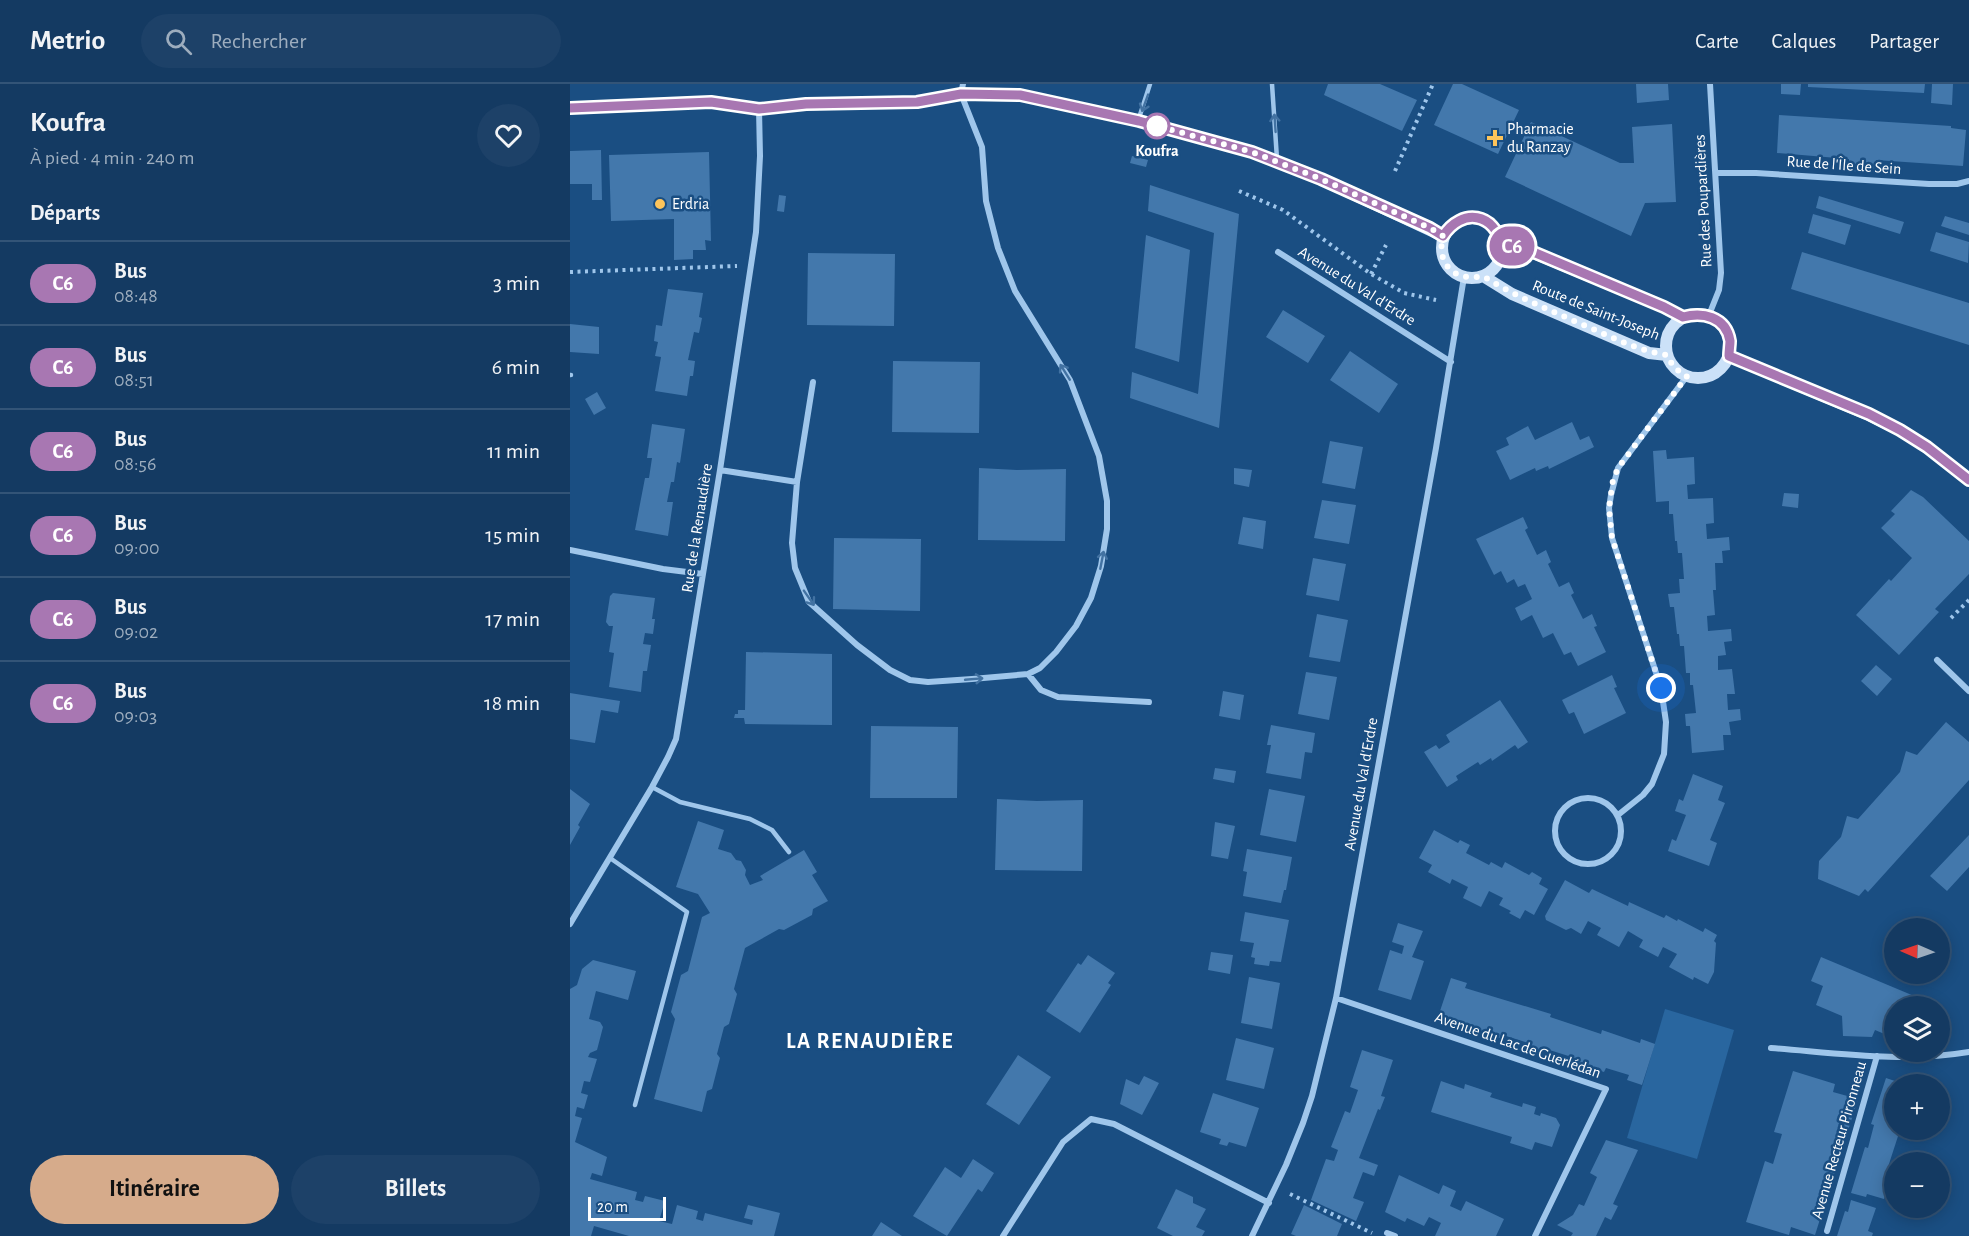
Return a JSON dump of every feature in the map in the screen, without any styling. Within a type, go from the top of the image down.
[{"type":"street","name":"Rue des Poupardières","points":[[1709,315],[1719,290],[1721,273],[1710,84]]},
{"type":"street","points":[[813,382],[797,482],[792,543],[795,568],[809,602],[857,645],[890,670],[910,680],[928,682],[1028,674],[1040,668],[1076,626],[1091,598],[1101,566],[1107,529],[1107,501],[1099,456],[1070,380],[1015,291],[998,248],[986,201],[982,147],[962,89]]},
{"type":"street","points":[[570,108],[711,102],[759,109],[806,104],[917,102],[962,89],[1020,95],[1139,121],[1252,152],[1321,179],[1443,236]]},
{"type":"street","name":"Rue de la Renaudière","points":[[570,924],[652,787],[676,739],[756,232],[759,109]]},
{"type":"street","name":"Rue de l'Île de Sein","points":[[1716,173],[1756,173],[1929,184],[1957,184],[1969,181]]},
{"type":"street","points":[[1467,217],[1477,217],[1495,227],[1502,246],[1497,264],[1483,276],[1464,277],[1456,274],[1444,261],[1441,253],[1443,236],[1449,227],[1457,220],[1467,217]]},
{"type":"street","name":"Route de Saint-Joseph","points":[[1502,246],[1519,246],[1683,317]]},
{"type":"street","name":"Avenue du Val d'Erdre","points":[[1278,252],[1451,362]]},
{"type":"street","name":"Route de Saint-Joseph","points":[[1483,276],[1512,294],[1544,308],[1649,353],[1667,355]]},
{"type":"street","name":"Avenue du Val d'Erdre","points":[[1252,1236],[1269,1203],[1303,1123],[1336,998],[1451,362],[1464,277]]},
{"type":"street","points":[[1696,313],[1709,315],[1722,325],[1730,339],[1729,356],[1719,370],[1704,378],[1687,376],[1674,368],[1667,355],[1666,340],[1672,326],[1683,317],[1696,313]]},
{"type":"street","points":[[1729,356],[1869,414],[1900,430],[1927,447],[1969,480]]},
{"type":"street","points":[[1618,815],[1652,784],[1664,754],[1666,722],[1661,688],[1612,538],[1609,508],[1611,495],[1618,468],[1687,376]]},
{"type":"street","points":[[720,470],[797,482]]},
{"type":"street","points":[[570,550],[663,569],[703,574]]},
{"type":"street","points":[[1937,660],[1969,691]]},
{"type":"street","points":[[1028,674],[1041,690],[1058,697],[1149,702]]},
{"type":"street","points":[[1590,798],[1600,799],[1618,815],[1622,827],[1621,838],[1616,850],[1604,861],[1595,864],[1580,864],[1567,857],[1558,846],[1555,832],[1557,818],[1571,802],[1590,798]]},
{"type":"street","name":"Avenue du Lac de Guerlédan","points":[[1336,998],[1606,1089],[1535,1236]]},
{"type":"street","name":"Avenue Recteur Pironneau","points":[[1771,1048],[1877,1056],[1941,1057],[1969,1052]]},
{"type":"street","name":"Avenue Recteur Pironneau","points":[[1827,1231],[1877,1056]]},
{"type":"street","points":[[1003,1236],[1063,1142],[1091,1119],[1114,1124],[1269,1203]]},
{"type":"street","points":[[1387,1233],[1395,1236]]},
{"type":"lane","points":[[1139,121],[1150,84]]},
{"type":"lane","points":[[1272,84],[1277,162]]},
{"type":"lane","points":[[652,787],[680,802],[750,819],[772,830],[789,852]]},
{"type":"lane","points":[[610,858],[687,912],[635,1105]]},
{"type":"path","points":[[1395,171],[1433,84]]},
{"type":"path","points":[[1239,191],[1283,210],[1371,274],[1404,293],[1436,300]]},
{"type":"path","points":[[1371,274],[1386,244]]},
{"type":"path","points":[[570,272],[751,265]]},
{"type":"path","points":[[1951,618],[1969,600]]},
{"type":"path","points":[[1276,1187],[1377,1235],[1387,1233]]},
{"type":"shaded area","points":[[1665,1009],[1734,1030],[1697,1159],[1627,1138]]},
{"type":"building","points":[[1328,84],[1380,84],[1417,100],[1402,131],[1324,95]]},
{"type":"building","points":[[1453,84],[1462,84],[1519,110],[1498,154],[1434,125]]},
{"type":"building","points":[[1636,84],[1668,84],[1669,100],[1637,103]]},
{"type":"building","points":[[1781,84],[1801,84],[1800,95],[1781,94]]},
{"type":"building","points":[[1808,84],[1925,84],[1924,93],[1808,87]]},
{"type":"building","points":[[1932,84],[1953,84],[1952,105],[1931,103]]},
{"type":"building","points":[[1779,115],[1951,126],[1951,128],[1966,130],[1963,166],[1876,160],[1875,172],[1849,171],[1849,159],[1777,153]]},
{"type":"building","points":[[1531,122],[1620,163],[1634,163],[1632,127],[1672,124],[1676,202],[1645,203],[1631,236],[1505,177]]},
{"type":"building","points":[[601,150],[602,200],[592,200],[592,184],[570,184],[570,151]]},
{"type":"building","name":"Erdria","points":[[709,152],[711,241],[705,240],[706,250],[693,250],[693,259],[674,260],[674,219],[611,221],[609,155]]},
{"type":"building","points":[[1132,156],[1148,160],[1146,167],[1130,163]]},
{"type":"building","points":[[1150,185],[1239,214],[1219,428],[1130,398],[1132,372],[1198,394],[1214,233],[1148,211]]},
{"type":"building","points":[[779,195],[786,196],[784,212],[777,211]]},
{"type":"building","points":[[1819,196],[1904,222],[1900,234],[1816,208]]},
{"type":"building","points":[[1813,214],[1851,225],[1845,245],[1808,233]]},
{"type":"building","points":[[1945,216],[1969,223],[1969,235],[1941,226]]},
{"type":"building","points":[[1936,232],[1969,242],[1968,263],[1930,251]]},
{"type":"building","points":[[1146,235],[1190,250],[1179,362],[1135,348]]},
{"type":"building","points":[[1802,252],[1969,303],[1969,345],[1791,289]]},
{"type":"building","points":[[808,253],[895,254],[894,326],[807,325]]},
{"type":"building","points":[[668,289],[703,293],[699,333],[694,332],[688,360],[695,361],[687,396],[655,391],[661,357],[655,356],[658,342],[654,341],[656,325],[662,326]]},
{"type":"building","points":[[1283,310],[1325,336],[1308,363],[1266,337]]},
{"type":"building","points":[[570,324],[599,327],[599,354],[570,352]]},
{"type":"building","points":[[1350,351],[1398,384],[1379,413],[1330,380]]},
{"type":"building","points":[[893,361],[980,362],[979,433],[892,432]]},
{"type":"building","points":[[597,392],[606,408],[594,415],[585,399]]},
{"type":"building","points":[[1572,422],[1580,440],[1589,436],[1594,447],[1549,469],[1548,466],[1536,471],[1535,468],[1510,480],[1496,451],[1509,445],[1506,438],[1528,426],[1535,440]]},
{"type":"building","points":[[652,424],[685,429],[680,463],[677,462],[674,482],[671,482],[667,502],[673,502],[668,536],[635,530],[645,478],[649,478],[652,458],[647,458]]},
{"type":"building","points":[[1330,441],[1363,447],[1355,489],[1322,483]]},
{"type":"building","points":[[1666,450],[1667,459],[1694,457],[1695,484],[1687,485],[1688,499],[1713,498],[1714,523],[1706,524],[1707,539],[1729,537],[1730,550],[1722,551],[1723,563],[1715,563],[1716,590],[1713,590],[1715,615],[1707,616],[1708,631],[1731,629],[1732,641],[1724,642],[1726,655],[1718,656],[1718,670],[1732,669],[1735,694],[1727,694],[1728,710],[1740,709],[1741,720],[1729,722],[1731,735],[1723,735],[1724,750],[1692,753],[1690,726],[1686,726],[1685,714],[1696,713],[1693,685],[1690,685],[1690,673],[1686,673],[1684,646],[1680,646],[1674,607],[1670,607],[1668,594],[1680,593],[1679,579],[1684,579],[1682,553],[1678,553],[1677,541],[1675,541],[1673,514],[1669,514],[1669,501],[1656,502],[1653,451]]},
{"type":"building","points":[[979,468],[1066,469],[1065,541],[978,540]]},
{"type":"building","points":[[1234,468],[1252,470],[1249,487],[1234,484]]},
{"type":"building","points":[[1911,490],[1923,497],[1969,541],[1969,574],[1935,609],[1939,612],[1899,655],[1856,615],[1912,558],[1881,528],[1895,514],[1891,511]]},
{"type":"building","points":[[1784,493],[1799,494],[1798,508],[1782,506]]},
{"type":"building","points":[[1322,500],[1356,505],[1349,544],[1314,538]]},
{"type":"building","points":[[1243,517],[1266,521],[1263,549],[1238,544]]},
{"type":"building","points":[[1523,517],[1528,528],[1525,530],[1537,555],[1546,550],[1551,562],[1548,564],[1559,587],[1569,582],[1574,593],[1571,595],[1583,619],[1592,614],[1597,626],[1594,627],[1606,652],[1578,666],[1571,652],[1564,655],[1553,633],[1543,638],[1532,615],[1521,621],[1515,608],[1532,599],[1525,584],[1518,587],[1514,579],[1507,583],[1501,571],[1494,575],[1476,539]]},
{"type":"building","points":[[834,538],[921,539],[920,611],[833,609]]},
{"type":"building","points":[[1313,558],[1346,564],[1339,601],[1306,595]]},
{"type":"building","points":[[613,593],[655,598],[652,619],[655,619],[653,634],[645,633],[643,644],[651,645],[647,671],[643,671],[641,692],[609,687],[614,653],[609,652],[613,626],[609,626],[606,622],[610,596]]},
{"type":"building","points":[[1317,614],[1348,620],[1340,662],[1309,657]]},
{"type":"building","points":[[746,652],[832,654],[832,725],[745,724],[744,718],[734,718],[738,710],[745,710]]},
{"type":"building","points":[[1876,665],[1892,679],[1877,696],[1861,681]]},
{"type":"building","points":[[1306,672],[1337,677],[1329,720],[1298,714]]},
{"type":"building","points":[[1612,675],[1617,687],[1614,688],[1626,713],[1584,734],[1574,712],[1569,714],[1562,700]]},
{"type":"building","points":[[1223,691],[1244,695],[1240,720],[1219,716]]},
{"type":"building","points":[[570,693],[620,701],[618,713],[601,710],[595,743],[570,739]]},
{"type":"building","points":[[1500,700],[1528,742],[1518,749],[1515,745],[1492,761],[1491,758],[1480,765],[1478,762],[1456,776],[1458,780],[1447,787],[1424,752],[1436,745],[1439,749],[1450,742],[1446,735]]},
{"type":"building","points":[[1946,722],[1969,742],[1969,780],[1868,892],[1865,889],[1859,896],[1818,879],[1819,861],[1841,837],[1847,816],[1858,819],[1900,772],[1906,751],[1917,755]]},
{"type":"building","points":[[1271,725],[1315,733],[1312,753],[1305,752],[1301,779],[1266,773],[1271,745],[1267,745]]},
{"type":"building","points":[[871,726],[958,727],[957,798],[870,798]]},
{"type":"building","points":[[1215,768],[1236,771],[1234,783],[1213,779]]},
{"type":"building","points":[[1693,774],[1723,786],[1718,800],[1725,803],[1710,840],[1717,843],[1709,866],[1668,851],[1672,839],[1676,841],[1686,815],[1675,811],[1679,799],[1683,801]]},
{"type":"building","points":[[570,789],[590,804],[570,845]]},
{"type":"building","points":[[1269,789],[1305,796],[1296,842],[1260,835]]},
{"type":"building","points":[[997,799],[1083,800],[1082,871],[995,870]]},
{"type":"building","points":[[698,821],[724,830],[718,849],[731,853],[736,860],[741,861],[750,885],[763,880],[760,876],[804,850],[817,872],[812,875],[828,901],[813,909],[812,915],[784,930],[779,929],[745,948],[734,989],[737,994],[729,1024],[724,1027],[717,1054],[720,1058],[712,1089],[707,1091],[702,1112],[654,1099],[675,1019],[671,1012],[681,975],[688,971],[702,917],[710,913],[698,894],[676,887]]},
{"type":"building","points":[[1215,822],[1235,826],[1228,859],[1211,856]]},
{"type":"building","points":[[1434,830],[1458,843],[1460,840],[1470,845],[1466,853],[1489,865],[1491,862],[1502,868],[1505,862],[1529,875],[1532,872],[1542,878],[1539,884],[1548,889],[1534,915],[1525,910],[1520,919],[1499,905],[1503,898],[1489,891],[1481,907],[1463,898],[1468,887],[1452,879],[1450,884],[1428,872],[1432,865],[1419,858]]},
{"type":"building","points":[[1969,835],[1969,867],[1947,891],[1930,876]]},
{"type":"building","points":[[1247,849],[1292,857],[1286,890],[1284,890],[1281,903],[1243,896],[1247,872],[1243,871]]},
{"type":"building","points":[[1565,880],[1589,893],[1592,889],[1628,906],[1629,902],[1664,918],[1666,915],[1703,932],[1705,928],[1717,935],[1714,941],[1716,943],[1714,972],[1708,984],[1694,977],[1693,980],[1669,967],[1677,954],[1663,947],[1658,957],[1639,947],[1643,940],[1628,931],[1619,947],[1597,935],[1601,928],[1588,921],[1581,934],[1571,928],[1566,930],[1546,920],[1545,916]]},
{"type":"building","points":[[1245,912],[1289,920],[1281,962],[1270,961],[1269,966],[1254,964],[1255,958],[1251,957],[1254,943],[1240,941]]},
{"type":"building","points":[[1398,923],[1423,931],[1412,957],[1424,961],[1411,1000],[1378,990],[1390,950],[1402,954],[1404,946],[1392,942]]},
{"type":"building","points":[[1211,952],[1233,955],[1230,974],[1208,970]]},
{"type":"building","points":[[1088,955],[1115,973],[1108,983],[1111,985],[1080,1033],[1046,1011],[1078,963],[1081,965]]},
{"type":"building","points":[[1821,957],[1914,996],[1884,996],[1884,1034],[1875,1030],[1872,1037],[1843,1036],[1842,1016],[1816,1005],[1823,986],[1811,981]]},
{"type":"building","points":[[593,960],[636,971],[628,1000],[596,991],[589,1019],[600,1022],[603,1027],[597,1050],[590,1053],[588,1057],[597,1059],[590,1082],[584,1081],[581,1093],[588,1095],[584,1109],[577,1107],[575,1116],[582,1118],[575,1142],[607,1157],[602,1176],[592,1173],[590,1179],[637,1192],[635,1200],[643,1202],[645,1196],[665,1201],[659,1221],[672,1224],[677,1205],[698,1211],[696,1219],[703,1221],[705,1213],[752,1225],[753,1220],[744,1218],[748,1205],[780,1213],[774,1236],[629,1236],[594,1226],[591,1236],[570,1236],[570,989],[577,985],[582,969]]},
{"type":"building","points":[[1249,977],[1280,983],[1272,1029],[1241,1023]]},
{"type":"building","points":[[1451,978],[1467,983],[1465,988],[1551,1014],[1550,1017],[1601,1034],[1602,1030],[1640,1043],[1641,1039],[1655,1044],[1642,1085],[1627,1080],[1629,1075],[1606,1068],[1604,1072],[1576,1063],[1578,1059],[1540,1047],[1539,1051],[1527,1047],[1528,1043],[1503,1035],[1502,1039],[1476,1031],[1477,1027],[1439,1014]]},
{"type":"building","points":[[1236,1038],[1274,1048],[1264,1089],[1226,1080]]},
{"type":"building","points":[[1362,1050],[1393,1060],[1381,1096],[1385,1097],[1359,1158],[1378,1165],[1374,1176],[1363,1172],[1353,1198],[1364,1202],[1356,1221],[1311,1200],[1326,1159],[1334,1161],[1338,1150],[1331,1147],[1345,1111],[1350,1113],[1358,1090],[1350,1087]]},
{"type":"building","points":[[1018,1055],[1051,1077],[1019,1125],[986,1104]]},
{"type":"building","points":[[1793,1071],[1835,1084],[1833,1092],[1858,1099],[1815,1235],[1791,1227],[1789,1235],[1746,1222],[1765,1161],[1773,1164],[1782,1134],[1774,1132]]},
{"type":"building","points":[[1144,1076],[1159,1083],[1142,1115],[1120,1104],[1126,1079],[1139,1085]]},
{"type":"building","points":[[1441,1081],[1464,1089],[1465,1084],[1492,1093],[1490,1097],[1522,1107],[1523,1103],[1536,1107],[1534,1114],[1540,1116],[1541,1113],[1556,1118],[1560,1125],[1552,1147],[1535,1142],[1532,1150],[1510,1143],[1512,1137],[1431,1112]]},
{"type":"building","points":[[1884,1084],[1884,1140],[1897,1140],[1893,1152],[1884,1152],[1884,1199],[1867,1194],[1866,1197],[1851,1193],[1865,1147],[1868,1148],[1874,1125],[1871,1124]]},
{"type":"building","points":[[1213,1093],[1259,1108],[1246,1147],[1229,1142],[1227,1146],[1219,1144],[1221,1139],[1200,1132]]},
{"type":"building","points":[[1606,1140],[1638,1150],[1613,1204],[1618,1206],[1611,1220],[1605,1217],[1596,1236],[1571,1236],[1573,1233],[1557,1225],[1573,1215],[1579,1204],[1584,1206],[1597,1177],[1590,1173]]},
{"type":"building","points":[[973,1159],[994,1173],[982,1192],[978,1189],[947,1236],[913,1216],[945,1167],[961,1178]]},
{"type":"building","points":[[1399,1175],[1439,1194],[1443,1185],[1456,1191],[1450,1206],[1461,1211],[1466,1201],[1504,1219],[1496,1236],[1435,1236],[1441,1223],[1429,1217],[1424,1226],[1407,1218],[1405,1222],[1385,1212]]},
{"type":"building","points":[[1176,1189],[1193,1197],[1193,1203],[1206,1209],[1196,1227],[1205,1231],[1202,1236],[1173,1236],[1157,1228]]},
{"type":"building","points":[[1851,1200],[1876,1208],[1868,1231],[1873,1233],[1872,1236],[1837,1236]]},
{"type":"building","points":[[1304,1205],[1342,1224],[1337,1236],[1291,1234]]},
{"type":"building","points":[[881,1222],[902,1236],[872,1236]]},
{"type":"bus line","name":"C6","points":[[570,108],[711,102],[759,109],[806,104],[917,102],[961,94],[1008,94],[1078,106],[1139,121],[1252,152],[1321,179],[1443,236],[1457,220],[1477,217],[1495,227],[1502,246],[1519,246],[1683,317],[1696,313],[1709,315],[1722,325],[1730,339],[1729,356],[1869,414],[1900,430],[1927,447],[1969,480]]},
{"type":"place","name":"Koufra","points":[[1157,126]]},
{"type":"place","name":"Pharmacie du Ranzay","points":[[1495,138]]},
{"type":"place","name":"Erdria","points":[[660,204]]},
{"type":"district","name":"LA RENAUDIÈRE","points":[[870,1041]]},
{"type":"route","points":[[1157,126],[1154,125],[1252,152],[1321,179],[1430,228],[1443,236],[1441,253],[1449,268],[1456,274],[1473,278],[1483,276],[1512,294],[1649,353],[1667,355],[1674,368],[1687,376],[1618,468],[1613,480],[1609,508],[1612,538],[1661,688]]}]
